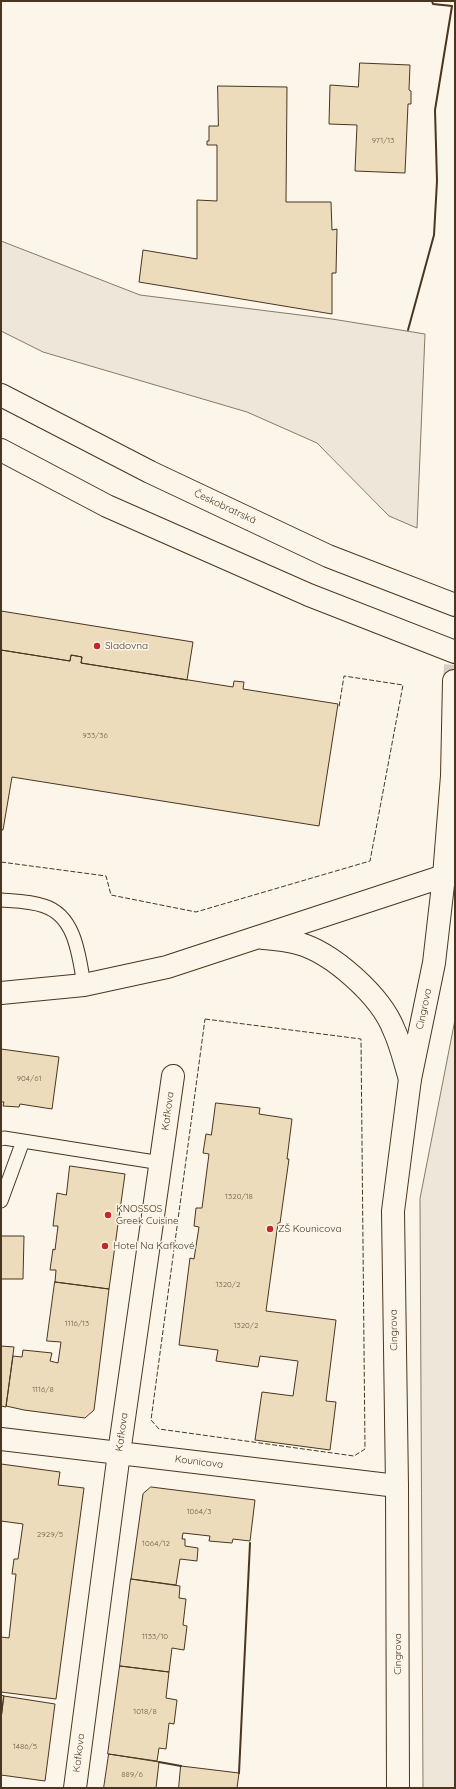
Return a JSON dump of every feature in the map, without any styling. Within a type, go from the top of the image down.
[{"type":"main road","name":"Českobratrská","points":[[1,395],[150,472],[328,556],[455,605]]},
{"type":"main road","points":[[1,450],[107,506],[309,595],[455,652]]},
{"type":"main road","name":"Cingrova","points":[[398,1788],[397,1486],[393,1211],[410,1079],[434,963],[444,876],[453,769],[454,681]]},
{"type":"main road","points":[[1,993],[84,985],[167,967],[444,876]]},
{"type":"main road","points":[[258,937],[297,943],[331,960],[352,975],[370,993],[394,1029],[410,1079]]},
{"type":"main road","name":"Kafkova","points":[[75,1788],[119,1452],[173,1076]]},
{"type":"main road","name":"Kounicova","points":[[1,1439],[397,1486]]},
{"type":"lane","points":[[1,900],[43,905],[62,916],[70,929],[76,944],[84,985]]},
{"type":"lane","points":[[1,1139],[4,1138],[24,1141],[160,1163]]},
{"type":"lane","points":[[1,1201],[24,1141]]},
{"type":"shaded area","points":[[1,241],[140,295],[332,319],[425,334],[417,528],[389,516],[317,443],[247,412],[43,352],[1,331]]},
{"type":"shaded area","points":[[455,1020],[455,1788],[423,1788],[420,1199]]},
{"type":"building","points":[[360,63],[410,65],[409,90],[411,91],[411,104],[408,104],[405,173],[355,171],[357,125],[329,124],[330,85],[358,87]]},
{"type":"building","points":[[218,86],[287,87],[286,202],[331,202],[332,230],[337,229],[336,273],[332,273],[332,314],[139,282],[143,250],[197,259],[197,200],[217,201],[217,145],[207,145],[207,141],[209,141],[209,126],[218,126]]},
{"type":"building","name":"Sladovna","points":[[1,611],[193,642],[187,680],[81,663],[82,657],[71,655],[70,661],[1,650]]},
{"type":"building","points":[[1,650],[70,661],[71,655],[82,657],[81,663],[233,687],[234,681],[244,682],[243,689],[338,704],[319,826],[12,777],[3,830],[1,830]]},
{"type":"building","points":[[1,1049],[59,1057],[52,1109],[20,1104],[19,1107],[3,1106],[4,1102],[1,1102]]},
{"type":"building","points":[[216,1103],[260,1108],[259,1114],[292,1119],[287,1159],[289,1159],[280,1223],[278,1223],[266,1311],[336,1320],[326,1401],[336,1402],[330,1450],[255,1440],[262,1392],[293,1396],[298,1361],[260,1356],[258,1367],[216,1361],[218,1350],[179,1345],[190,1258],[194,1259],[199,1227],[194,1226],[196,1208],[202,1208],[209,1154],[203,1153],[206,1134],[211,1135]]},
{"type":"building","points":[[70,1166],[125,1174],[109,1289],[55,1282],[56,1270],[50,1270],[53,1249],[55,1250],[58,1226],[53,1226],[57,1193],[66,1195]]},
{"type":"building","points":[[1,1236],[24,1236],[23,1279],[1,1279]]},
{"type":"building","points":[[55,1282],[109,1289],[94,1410],[85,1418],[24,1410],[6,1406],[13,1356],[22,1357],[23,1350],[52,1353],[50,1361],[58,1363],[61,1342],[47,1341]]},
{"type":"building","points":[[1,1346],[14,1347],[6,1407],[1,1406]]},
{"type":"building","points":[[1,1464],[60,1472],[58,1485],[84,1488],[56,1699],[1,1692],[1,1637],[9,1638],[16,1574],[12,1574],[14,1559],[18,1559],[23,1524],[1,1521]]},
{"type":"building","points":[[151,1487],[255,1500],[250,1541],[233,1539],[232,1543],[209,1541],[210,1536],[183,1533],[182,1539],[185,1539],[185,1546],[198,1548],[197,1561],[180,1559],[176,1585],[131,1579],[143,1494]]},
{"type":"building","points":[[131,1579],[180,1586],[179,1598],[186,1599],[183,1625],[187,1626],[184,1650],[172,1648],[169,1672],[120,1666]]},
{"type":"building","points":[[120,1666],[169,1672],[166,1698],[177,1700],[174,1724],[169,1723],[166,1749],[159,1748],[157,1761],[108,1754]]},
{"type":"building","points":[[1,1695],[4,1696],[1,1719]]},
{"type":"building","points":[[4,1696],[55,1704],[45,1781],[1,1775],[1,1719]]},
{"type":"building","points":[[109,1754],[159,1762],[156,1788],[104,1788]]},
{"type":"building","points":[[181,1766],[239,1773],[237,1788],[179,1788]]},
{"type":"tunnel","points":[[454,681],[455,665]]},
{"type":"fence","points":[[1,862],[106,876],[111,895],[196,912],[370,861],[403,685],[344,676],[339,707]]},
{"type":"fence","points":[[205,1019],[361,1039],[365,1449],[354,1456],[159,1429],[151,1420],[205,1019]]},
{"type":"wall","points":[[408,330],[434,235],[437,181],[435,110],[452,6],[433,4],[432,1]]},
{"type":"wall","points":[[239,1773],[250,1543]]},
{"type":"wall","points":[[159,1762],[181,1766]]},
{"type":"place","name":"Sladovna","points":[[97,646]]},
{"type":"place","name":"KNOSSOS Greek Cuisine","points":[[108,1215]]},
{"type":"place","name":"ZŠ Kounicova","points":[[270,1229]]},
{"type":"place","name":"Hotel Na Kafkové","points":[[105,1246]]}]
